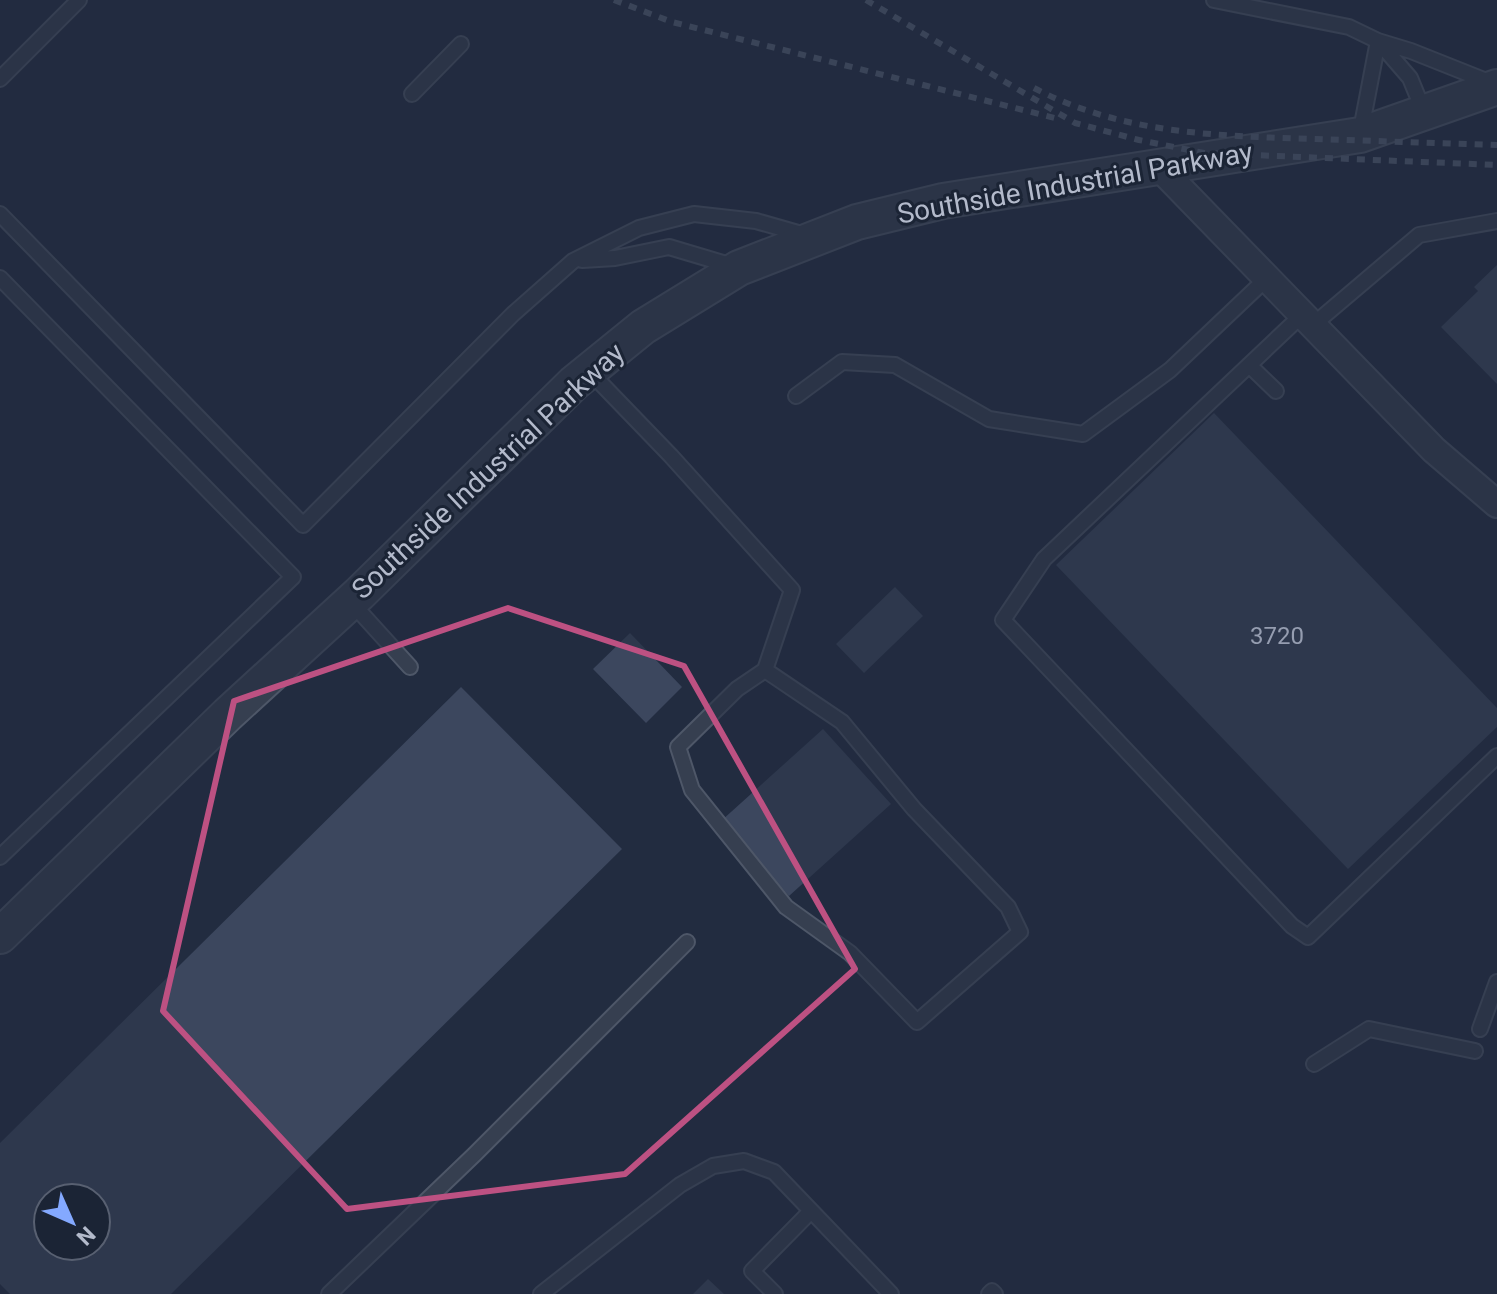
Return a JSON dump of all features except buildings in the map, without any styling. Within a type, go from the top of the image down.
[{"type":"street","name":"Southside Industrial Parkway","points":[[0,936],[588,371],[643,327],[739,268],[857,222],[943,201],[1360,135],[1497,86]]},
{"type":"street","points":[[1159,167],[1434,450],[1497,504]]},
{"type":"lane","points":[[0,79],[79,0]]},
{"type":"lane","points":[[1214,0],[1349,27],[1497,86]]},
{"type":"lane","points":[[1378,41],[1410,78],[1424,112]]},
{"type":"lane","points":[[1360,135],[1378,41]]},
{"type":"lane","points":[[412,94],[461,44]]},
{"type":"lane","points":[[0,214],[303,525],[513,314],[573,261],[639,228],[694,214],[756,221],[815,238]]},
{"type":"lane","points":[[1497,221],[1419,235],[1249,365],[1044,559],[1003,620],[1292,926],[1308,937],[1497,756]]},
{"type":"lane","points":[[573,261],[615,258],[669,247],[739,268]]},
{"type":"lane","points":[[0,278],[293,577],[0,857]]},
{"type":"lane","points":[[796,396],[842,362],[895,365],[989,419],[1083,434],[1170,370],[1267,278]]},
{"type":"lane","points":[[1249,365],[1276,391]]},
{"type":"lane","points":[[588,371],[671,456],[792,590],[765,670],[737,689],[678,747],[692,790],[786,907],[850,953],[917,1022],[1020,932],[1008,907],[914,809],[842,722],[765,670]]},
{"type":"lane","points":[[351,602],[410,667]]},
{"type":"lane","points":[[329,1294],[474,1155],[687,942]]},
{"type":"lane","points":[[1480,1029],[1497,982]]},
{"type":"lane","points":[[1314,1064],[1369,1029],[1475,1051]]},
{"type":"lane","points":[[541,1294],[680,1185],[713,1166],[744,1161],[774,1172],[891,1294]]},
{"type":"lane","points":[[775,1294],[752,1271],[811,1211]]},
{"type":"lane","points":[[989,1294],[992,1291],[995,1294]]},
{"type":"highlighted area","points":[[508,608],[684,666],[855,969],[625,1174],[347,1209],[163,1011],[234,701]]},
{"type":"railway","points":[[614,0],[672,22],[1055,118]]},
{"type":"railway","points":[[866,0],[1075,123],[1139,140],[1204,153],[1497,165]]},
{"type":"railway","points":[[1034,88],[1101,115],[1171,130],[1242,136],[1497,145]]}]
